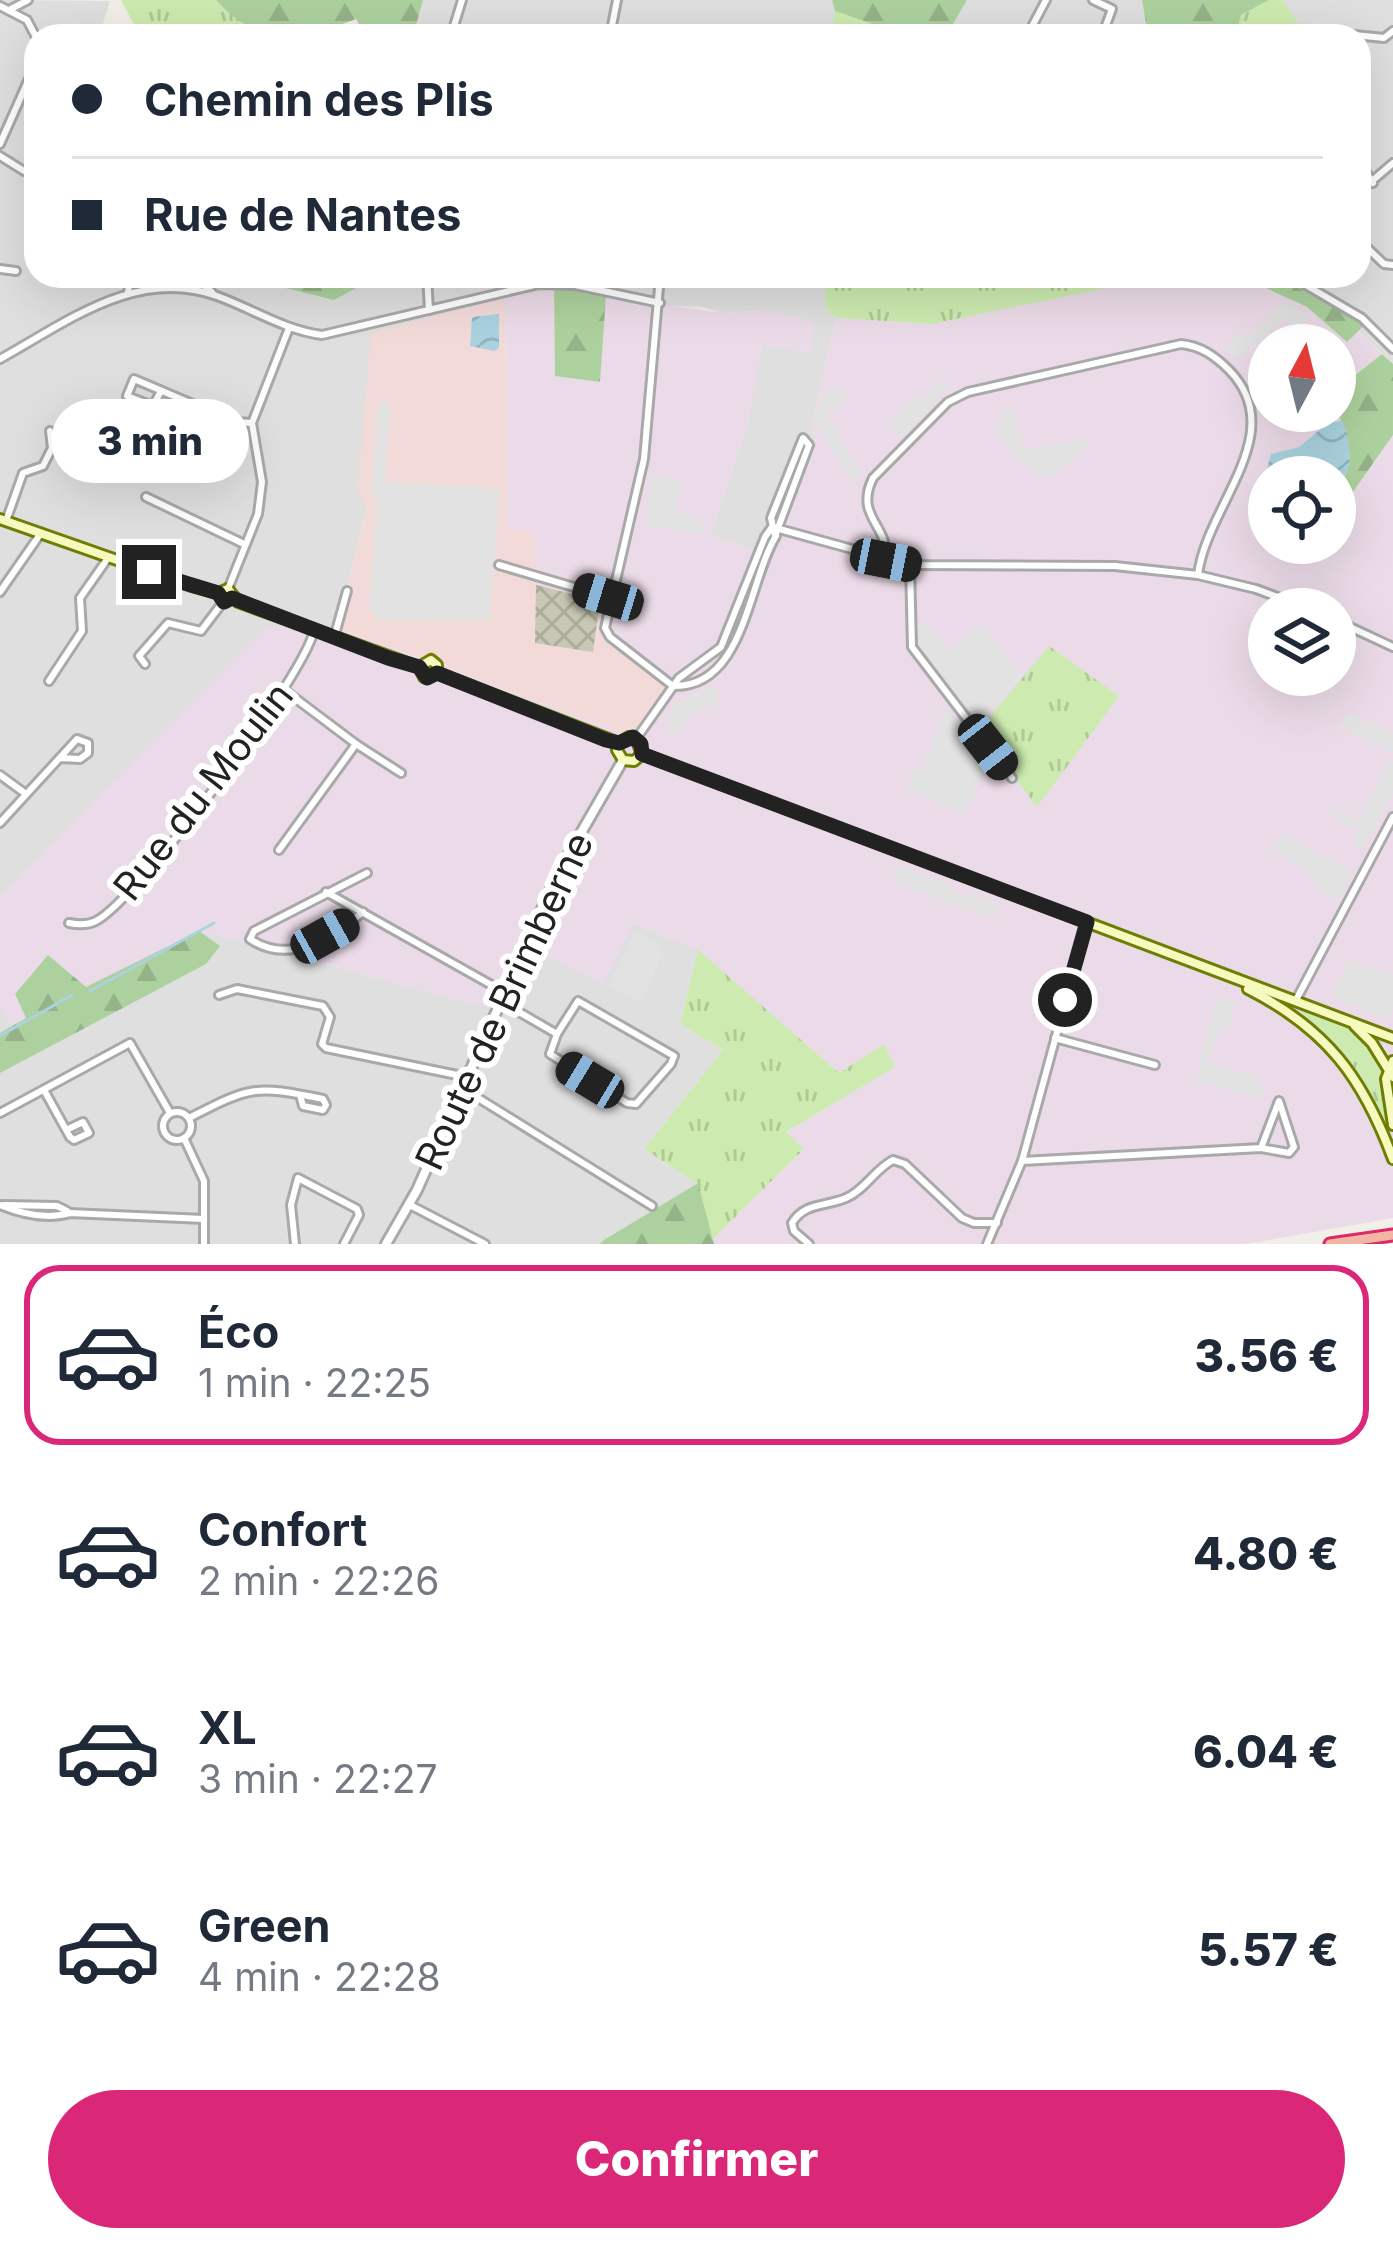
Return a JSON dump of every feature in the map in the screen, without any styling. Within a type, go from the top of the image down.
[{"type":"highway","points":[[1330,1244],[1393,1232]]},
{"type":"main road","points":[[3,520],[419,667],[431,660],[437,673],[619,743]]},
{"type":"main road","points":[[619,743],[636,739],[642,754],[1393,1038]]},
{"type":"main road","points":[[619,743],[623,760],[634,761],[642,754]]},
{"type":"main road","points":[[1209,969],[1256,992],[1337,1053],[1375,1109],[1393,1159]]},
{"type":"main road","points":[[1350,1021],[1391,1063],[1393,1077]]},
{"type":"main road","points":[[1391,1063],[1386,1079],[1393,1125]]},
{"type":"street","points":[[11,9],[28,0]]},
{"type":"street","points":[[1093,0],[1112,9],[1106,24]]},
{"type":"street","points":[[0,6],[29,24]]},
{"type":"street","points":[[0,144],[24,90]]},
{"type":"street","points":[[1371,180],[1373,183],[1392,165]]},
{"type":"street","points":[[0,269],[16,271]]},
{"type":"street","points":[[128,293],[129,288]]},
{"type":"street","points":[[0,359],[128,293],[147,288]]},
{"type":"street","points":[[182,288],[214,295],[289,328],[322,335],[517,288]]},
{"type":"street","points":[[428,288],[429,310]]},
{"type":"street","points":[[586,288],[660,303]]},
{"type":"street","points":[[636,739],[673,686],[721,647],[773,532],[809,446],[808,440],[798,442],[771,518],[773,532],[724,661],[684,686],[673,686],[610,638],[605,620],[644,459],[660,288]]},
{"type":"street","points":[[1311,288],[1346,307],[1393,349]]},
{"type":"street","points":[[145,664],[139,656],[168,623],[201,631],[226,596],[257,514],[262,482],[252,423],[289,328]]},
{"type":"street","points":[[886,560],[884,538],[867,512],[867,489],[948,402],[968,392],[1181,344],[1203,349],[1230,371],[1245,393],[1252,426],[1244,461],[1205,538],[1198,575]]},
{"type":"street","points":[[161,391],[153,406],[127,396],[134,379],[236,422],[252,423]]},
{"type":"street","points":[[3,520],[22,472],[43,466],[52,448],[50,431]]},
{"type":"street","points":[[146,497],[244,544]]},
{"type":"street","points":[[773,532],[910,565],[1114,566],[1198,575],[1252,588]]},
{"type":"street","points":[[0,592],[40,533]]},
{"type":"street","points":[[49,681],[82,632],[80,598],[108,558]]},
{"type":"street","points":[[499,565],[611,598]]},
{"type":"street","points":[[910,565],[912,647],[1012,778]]},
{"type":"street","points":[[334,638],[347,591]]},
{"type":"street","name":"Rue du Moulin","points":[[69,923],[95,922],[140,883],[284,689],[308,650],[314,630]]},
{"type":"street","points":[[1356,630],[1393,647]]},
{"type":"street","points":[[702,661],[711,662],[710,672]]},
{"type":"street","points":[[284,689],[401,773]]},
{"type":"street","points":[[0,823],[77,739],[88,743],[88,753],[80,759],[60,758]]},
{"type":"street","points":[[279,850],[356,744]]},
{"type":"street","name":"Route de Brimberne","points":[[386,1244],[559,871],[623,760]]},
{"type":"street","points":[[0,775],[26,794]]},
{"type":"street","points":[[1290,1016],[1393,817]]},
{"type":"street","points":[[362,912],[291,953],[250,939],[254,931],[367,873]]},
{"type":"street","points":[[326,892],[557,1034]]},
{"type":"street","points":[[987,1244],[1022,1161],[1087,922]]},
{"type":"street","points":[[219,995],[237,989],[323,1006],[330,1017],[322,1044],[326,1048],[467,1077]]},
{"type":"street","points":[[578,1001],[674,1056],[636,1104],[627,1103],[552,1057],[557,1034],[578,1001]]},
{"type":"street","points":[[1055,1038],[1155,1065]]},
{"type":"street","points":[[0,1114],[130,1042],[170,1113]]},
{"type":"street","points":[[189,1118],[236,1094],[261,1088],[300,1094]]},
{"type":"street","points":[[462,1088],[652,1206]]},
{"type":"street","points":[[44,1090],[66,1130]]},
{"type":"street","points":[[1022,1161],[1261,1148],[1284,1154],[1294,1147],[1279,1101],[1261,1148]]},
{"type":"street","points":[[170,1113],[189,1118],[191,1127],[184,1138]]},
{"type":"street","points":[[170,1113],[164,1133],[171,1139],[184,1138]]},
{"type":"street","points":[[184,1138],[204,1181],[203,1244]]},
{"type":"street","points":[[808,1244],[794,1231],[796,1214],[855,1193],[893,1160],[905,1164],[962,1218],[974,1223],[997,1222]]},
{"type":"street","points":[[295,1244],[291,1204],[298,1178],[357,1209],[359,1215],[344,1244]]},
{"type":"street","points":[[0,1206],[17,1202],[57,1206],[70,1213],[204,1219]]},
{"type":"street","points":[[408,1204],[485,1244]]},
{"type":"shaded area","points":[[0,0],[110,1],[103,24],[24,24],[24,288],[285,288],[334,300],[356,288],[564,288],[505,298],[367,507],[337,628],[0,896]]},
{"type":"shaded area","points":[[423,0],[832,0],[835,11],[832,24],[416,24]]},
{"type":"shaded area","points":[[967,0],[1142,0],[1146,24],[953,24]]},
{"type":"shaded area","points":[[1269,0],[1393,0],[1393,364],[1359,332],[1365,325],[1302,288],[1371,288],[1371,24],[1247,24]]},
{"type":"shaded area","points":[[564,288],[826,288],[825,307],[836,318],[813,421],[815,446],[772,556],[710,536],[748,422],[766,311],[722,313],[702,307],[648,305]]},
{"type":"shaded area","points":[[1104,288],[1266,288],[1307,307],[1326,324],[1248,324],[1248,432],[1317,432],[1299,447],[1270,456],[1248,456],[1248,564],[1356,564],[1356,487],[1393,435],[1393,1218],[1246,1244],[714,1244],[711,1241],[803,1150],[785,1133],[894,1067],[839,1073],[698,951],[634,923],[603,984],[520,943],[489,1008],[210,933],[190,935],[17,1030],[0,1007],[0,896],[267,626],[337,628],[632,736],[666,684],[603,641],[599,601],[536,585],[534,532],[507,528],[505,298],[554,289],[555,375],[599,382],[606,296],[722,313],[766,311],[815,321],[810,354],[763,344],[748,422],[710,536],[771,556],[815,446],[813,421],[836,318],[932,324]]},
{"type":"shaded area","points":[[505,298],[507,527],[534,532],[600,601],[666,684],[631,736],[337,628],[367,508],[358,490],[371,333]]},
{"type":"shaded area","points":[[1285,302],[1310,316],[1306,324],[1292,324],[1286,318],[1279,324],[1261,324]]},
{"type":"shaded area","points":[[1243,332],[1248,336],[1248,350],[1236,360],[1225,348]]},
{"type":"shaded area","points":[[1356,334],[1382,354],[1356,374]]},
{"type":"shaded area","points":[[943,378],[951,385],[901,439],[887,426],[916,396],[922,400]]},
{"type":"shaded area","points":[[839,385],[849,399],[827,415],[862,473],[852,480],[814,422],[821,397]]},
{"type":"shaded area","points":[[378,402],[391,403],[385,482],[500,488],[490,621],[374,620],[374,612],[369,612]]},
{"type":"shaded area","points":[[1008,406],[1013,407],[1025,451],[1087,437],[1089,444],[1052,477],[1042,477],[1010,454],[993,431]]},
{"type":"shaded area","points":[[651,475],[682,480],[676,513],[701,517],[703,535],[646,525]]},
{"type":"shaded area","points":[[536,585],[600,601],[593,652],[535,643]]},
{"type":"shaded area","points":[[926,623],[948,650],[982,624],[1022,676],[980,726],[919,642],[919,625]]},
{"type":"shaded area","points":[[703,688],[718,688],[718,704],[690,714],[676,733],[667,730],[670,724],[666,721],[676,704]]},
{"type":"shaded area","points":[[944,710],[951,712],[990,761],[964,815],[907,789],[913,769],[921,772]]},
{"type":"shaded area","points":[[1347,712],[1393,733],[1393,753],[1340,728]]},
{"type":"shaded area","points":[[1389,760],[1393,762],[1393,794],[1361,850],[1352,845],[1359,830],[1330,815],[1334,807],[1359,819]]},
{"type":"shaded area","points":[[1282,833],[1353,872],[1337,902],[1309,882],[1312,876],[1273,849]]},
{"type":"shaded area","points":[[898,865],[950,884],[949,890],[964,896],[967,892],[999,904],[993,919],[892,881]]},
{"type":"shaded area","points":[[633,923],[698,950],[680,1024],[723,1050],[644,1149],[698,1183],[599,1244],[0,1244],[0,1007],[17,1030],[190,935],[210,933],[489,1008],[520,942]]},
{"type":"shaded area","points":[[636,932],[661,945],[663,952],[641,1003],[608,986]]},
{"type":"shaded area","points":[[1350,959],[1393,975],[1393,1007],[1388,1019],[1330,997]]},
{"type":"shaded area","points":[[1216,997],[1235,1003],[1227,1032],[1217,1030],[1208,1063],[1258,1077],[1256,1085],[1265,1088],[1261,1099],[1196,1081]]},
{"type":"green space","points":[[121,0],[216,0],[249,24],[134,24]]},
{"type":"green space","points":[[216,0],[423,0],[416,24],[359,24],[356,19],[341,24],[245,24]]},
{"type":"green space","points":[[832,0],[967,0],[953,24],[872,24],[835,11]]},
{"type":"green space","points":[[1142,0],[1269,0],[1241,15],[1239,24],[1146,24]]},
{"type":"green space","points":[[1269,0],[1283,0],[1303,24],[1239,24],[1241,15]]},
{"type":"green space","points":[[835,11],[872,24],[832,24]]},
{"type":"green space","points":[[285,288],[356,288],[334,300]]},
{"type":"green space","points":[[826,288],[1107,288],[932,324],[836,318],[825,307]]},
{"type":"green space","points":[[1266,288],[1299,288],[1365,325],[1356,334],[1356,324],[1326,324],[1307,307]]},
{"type":"green space","points":[[554,289],[606,296],[600,382],[555,376]]},
{"type":"green space","points":[[1382,354],[1393,364],[1393,435],[1356,487],[1356,456],[1349,456],[1345,432],[1356,432],[1356,374]]},
{"type":"green space","points":[[1049,646],[1119,696],[1037,807],[979,730]]},
{"type":"green space","points":[[199,931],[220,946],[206,964],[0,1073],[0,1033],[26,1018],[15,994],[48,955],[86,987]]},
{"type":"green space","points":[[698,950],[839,1073],[884,1044],[895,1067],[786,1132],[804,1149],[711,1241],[698,1184],[644,1149],[723,1050],[680,1024]]},
{"type":"green space","points":[[1304,1010],[1353,1030],[1374,1046],[1385,1069],[1391,1126],[1387,1128],[1357,1075],[1308,1021]]},
{"type":"green space","points":[[698,1183],[714,1244],[599,1244],[604,1240]]},
{"type":"water","points":[[499,314],[499,348],[470,346],[472,317]]},
{"type":"water","points":[[1317,432],[1346,432],[1349,456],[1270,456],[1299,447]]},
{"type":"waterway","points":[[90,991],[214,923]]},
{"type":"waterway","points":[[0,1036],[72,995]]},
{"type":"route","points":[[149,572],[419,667],[427,678],[437,673],[606,740],[619,743],[633,737],[641,744],[642,754],[1087,922],[1065,1000]]}]
